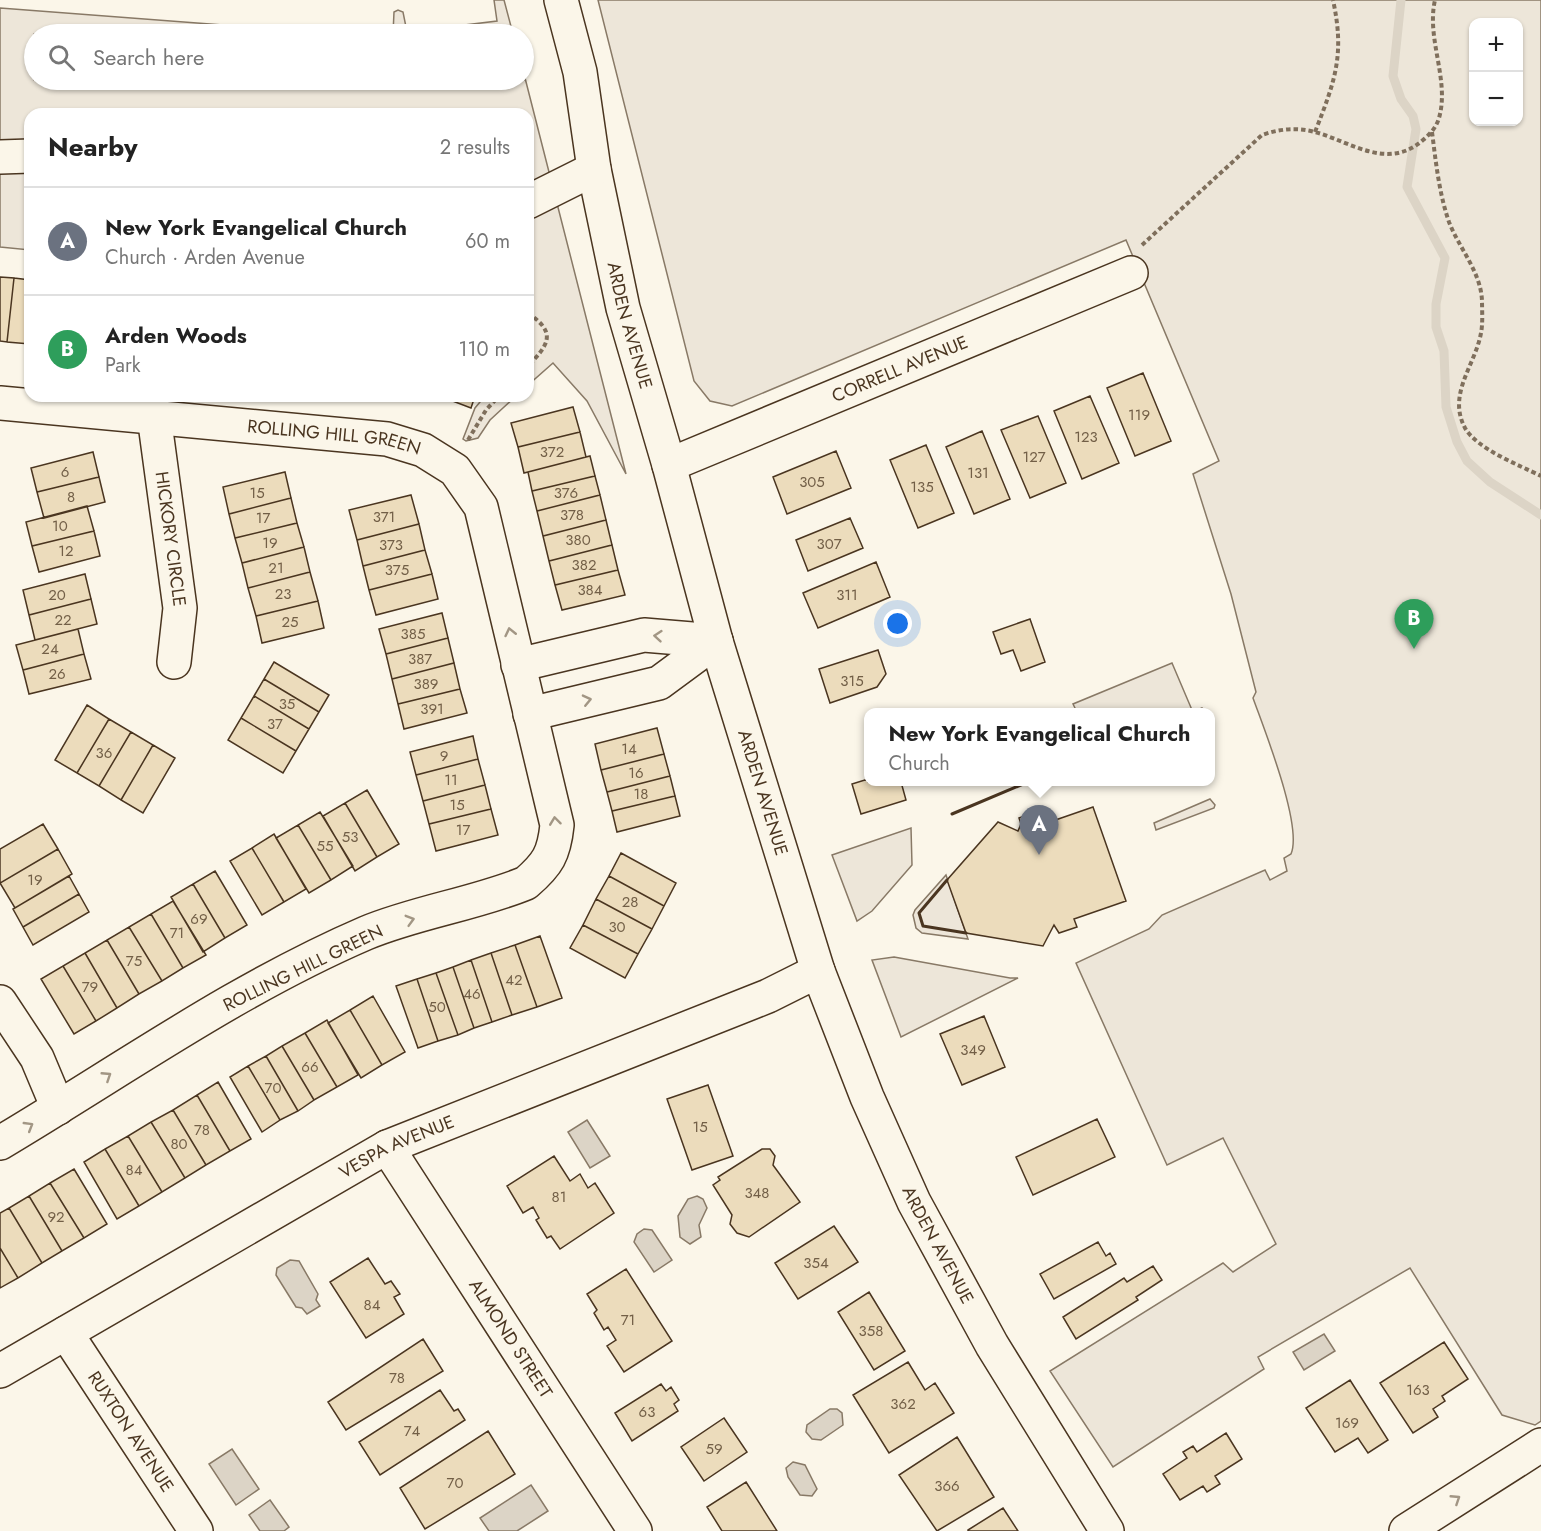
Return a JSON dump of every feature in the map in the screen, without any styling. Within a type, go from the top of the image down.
[{"type":"street","name":"ARDEN AVENUE","points":[[561,0],[580,72],[594,169],[623,308],[669,465],[716,641],[818,971],[867,1097],[914,1202],[992,1345],[1107,1531]]},
{"type":"street","points":[[0,157],[24,156]]},
{"type":"street","points":[[534,199],[594,169]]},
{"type":"street","name":"CORRELL AVENUE","points":[[669,465],[1131,273]]},
{"type":"street","name":"ROLLING HILL GREEN","points":[[0,403],[387,439],[423,450],[455,470],[481,507],[557,825],[555,846],[545,867],[526,884],[368,933],[260,986],[173,1035],[0,1143]]},
{"type":"street","name":"HICKORY CIRCLE","points":[[154,416],[180,608],[174,662]]},
{"type":"street","points":[[519,665],[644,635],[716,641]]},
{"type":"street","points":[[530,714],[659,683],[716,641]]},
{"type":"street","name":"VESPA AVENUE","points":[[0,1371],[387,1147],[768,996],[818,971]]},
{"type":"street","points":[[0,1002],[37,1058],[58,1108]]},
{"type":"street","name":"ALMOND STREET","points":[[387,1147],[635,1531]]},
{"type":"street","name":"RUXTON AVENUE","points":[[66,1333],[196,1531]]},
{"type":"street","points":[[1406,1531],[1541,1445]]},
{"type":"path","points":[[1315,132],[1336,76],[1339,26],[1333,0]]},
{"type":"path","points":[[1131,273],[1139,248],[1262,135],[1281,128],[1315,132],[1352,148],[1389,154],[1413,149],[1432,132],[1438,119],[1443,97],[1436,50],[1433,10],[1435,0]]},
{"type":"path","points":[[1432,132],[1443,205],[1450,225],[1475,273],[1482,297],[1482,332],[1473,360],[1464,378],[1459,398],[1459,414],[1476,442],[1541,476]]},
{"type":"path","points":[[534,318],[545,327],[548,336],[543,350],[534,360]]},
{"type":"path","points":[[465,446],[486,410],[493,402]]},
{"type":"shaded area","points":[[494,0],[504,0],[510,24],[472,24],[497,21]]},
{"type":"shaded area","points":[[598,0],[1541,0],[1541,1421],[1535,1425],[1502,1415],[1410,1268],[1258,1357],[1264,1369],[1113,1467],[1050,1371],[1223,1263],[1233,1272],[1276,1244],[1223,1138],[1167,1165],[1076,963],[1149,929],[1162,915],[1265,870],[1270,880],[1287,871],[1284,858],[1291,854],[1293,841],[1292,822],[1281,777],[1253,698],[1256,692],[1231,594],[1193,474],[1219,461],[1126,240],[732,406],[710,401],[694,381]]},
{"type":"shaded area","points":[[0,8],[210,24],[24,24],[24,90],[528,90],[533,108],[24,108],[24,249],[0,247]]},
{"type":"shaded area","points":[[398,10],[403,12],[405,24],[393,24],[394,12]]},
{"type":"shaded area","points":[[534,113],[626,474],[587,401],[553,363],[534,380]]},
{"type":"shaded area","points":[[480,402],[510,402],[490,420],[478,438],[466,441],[463,439],[475,408]]},
{"type":"shaded area","points":[[1172,663],[1191,708],[1075,708],[1073,704]]},
{"type":"shaded area","points":[[1210,799],[1215,805],[1214,808],[1156,830],[1154,823]]},
{"type":"shaded area","points":[[911,828],[912,865],[872,911],[857,921],[832,855]]},
{"type":"shaded area","points":[[946,875],[968,939],[922,933],[916,928],[913,915],[915,910]]},
{"type":"shaded area","points":[[894,957],[1018,978],[901,1037],[872,960]]},
{"type":"shaded area","points":[[587,1120],[610,1156],[590,1168],[568,1132]]},
{"type":"shaded area","points":[[697,1196],[703,1199],[707,1208],[699,1225],[701,1237],[690,1244],[680,1237],[678,1216],[688,1199]]},
{"type":"shaded area","points":[[644,1229],[652,1230],[672,1260],[654,1272],[634,1242],[637,1234]]},
{"type":"shaded area","points":[[290,1260],[299,1261],[318,1294],[316,1300],[320,1306],[307,1314],[302,1308],[296,1307],[276,1275],[277,1268]]},
{"type":"shaded area","points":[[1324,1334],[1335,1351],[1304,1370],[1293,1352]]},
{"type":"shaded area","points":[[830,1409],[837,1409],[842,1413],[843,1425],[821,1440],[812,1439],[806,1432],[807,1425]]},
{"type":"shaded area","points":[[232,1449],[259,1489],[236,1505],[209,1464]]},
{"type":"shaded area","points":[[793,1462],[805,1465],[817,1489],[812,1496],[800,1495],[788,1477],[786,1468]]},
{"type":"shaded area","points":[[531,1485],[548,1511],[517,1531],[489,1531],[480,1518]]},
{"type":"shaded area","points":[[270,1500],[289,1527],[284,1531],[260,1531],[249,1515]]},
{"type":"building","points":[[0,277],[14,278],[7,342],[0,341]]},
{"type":"building","points":[[14,278],[24,279],[24,343],[7,342]]},
{"type":"building","points":[[1143,373],[1171,441],[1135,456],[1107,388]]},
{"type":"building","points":[[1090,396],[1119,463],[1082,479],[1054,411]]},
{"type":"building","points":[[455,402],[473,402],[471,408]]},
{"type":"building","points":[[573,407],[580,432],[518,447],[511,423]]},
{"type":"building","points":[[1038,416],[1066,483],[1030,498],[1001,430]]},
{"type":"building","points":[[982,431],[1010,499],[974,514],[946,447]]},
{"type":"building","points":[[580,432],[586,457],[524,473],[518,447]]},
{"type":"building","points":[[926,445],[954,513],[918,528],[890,460]]},
{"type":"building","points":[[836,451],[851,488],[787,514],[773,477]]},
{"type":"building","points":[[93,452],[99,477],[37,492],[31,468]]},
{"type":"building","points":[[590,456],[595,476],[532,491],[528,472]]},
{"type":"building","points":[[285,472],[291,498],[229,514],[223,487]]},
{"type":"building","points":[[595,476],[600,495],[537,511],[532,491]]},
{"type":"building","points":[[99,477],[105,502],[44,518],[37,492]]},
{"type":"building","points":[[411,495],[419,524],[357,540],[349,510]]},
{"type":"building","points":[[600,495],[606,520],[543,536],[537,511]]},
{"type":"building","points":[[291,498],[297,523],[235,538],[229,514]]},
{"type":"building","points":[[87,506],[94,531],[32,546],[26,522]]},
{"type":"building","points":[[850,518],[863,548],[808,571],[796,540]]},
{"type":"building","points":[[606,520],[612,545],[549,561],[543,536]]},
{"type":"building","points":[[297,523],[304,547],[242,563],[235,538]]},
{"type":"building","points":[[419,524],[425,550],[363,566],[357,540]]},
{"type":"building","points":[[94,531],[100,556],[39,572],[32,546]]},
{"type":"building","points":[[612,545],[618,570],[555,585],[549,561]]},
{"type":"building","points":[[304,547],[310,572],[248,588],[242,563]]},
{"type":"building","points":[[425,550],[432,574],[369,590],[363,566]]},
{"type":"building","points":[[876,562],[890,597],[818,628],[803,593]]},
{"type":"building","points":[[618,570],[625,595],[562,610],[555,585]]},
{"type":"building","points":[[310,572],[318,601],[256,616],[248,588]]},
{"type":"building","points":[[85,574],[91,599],[29,615],[23,590]]},
{"type":"building","points":[[432,574],[438,599],[376,615],[369,590]]},
{"type":"building","points":[[91,599],[97,624],[35,640],[29,615]]},
{"type":"building","points":[[318,601],[324,628],[262,643],[256,616]]},
{"type":"building","points":[[442,613],[448,638],[386,654],[379,629]]},
{"type":"building","points":[[1030,619],[1045,662],[1021,671],[1013,650],[1001,654],[993,632]]},
{"type":"building","points":[[78,629],[84,654],[23,670],[16,645]]},
{"type":"building","points":[[448,638],[454,663],[392,679],[386,654]]},
{"type":"building","points":[[878,650],[886,674],[877,687],[830,703],[819,669]]},
{"type":"building","points":[[84,654],[91,679],[29,694],[23,670]]},
{"type":"building","points":[[274,662],[329,695],[319,712],[264,679]]},
{"type":"building","points":[[454,663],[460,689],[398,704],[392,679]]},
{"type":"building","points":[[264,679],[319,712],[309,729],[254,696]]},
{"type":"building","points":[[460,689],[467,713],[404,729],[398,704]]},
{"type":"building","points":[[254,696],[309,729],[296,751],[241,718]]},
{"type":"building","points":[[87,705],[109,719],[77,773],[55,760]]},
{"type":"building","points":[[241,718],[296,751],[283,773],[228,740]]},
{"type":"building","points":[[109,719],[131,732],[99,786],[77,773]]},
{"type":"building","points":[[657,728],[664,754],[601,770],[595,744]]},
{"type":"building","points":[[131,732],[153,745],[121,800],[99,786]]},
{"type":"building","points":[[473,736],[478,759],[416,775],[410,752]]},
{"type":"building","points":[[153,745],[175,758],[143,813],[121,800]]},
{"type":"building","points":[[664,754],[670,776],[607,792],[601,770]]},
{"type":"building","points":[[478,759],[485,785],[423,801],[416,775]]},
{"type":"building","points":[[670,776],[675,796],[612,811],[607,792]]},
{"type":"building","points":[[864,780],[864,786],[902,786],[906,800],[861,814],[852,784]]},
{"type":"building","points":[[485,785],[491,809],[429,824],[423,801]]},
{"type":"building","points":[[367,790],[399,844],[377,857],[345,803]]},
{"type":"building","points":[[675,796],[680,816],[617,832],[612,811]]},
{"type":"building","points":[[345,803],[377,857],[355,871],[323,816]]},
{"type":"building","points":[[1093,807],[1126,901],[1074,919],[1077,927],[1059,933],[1054,925],[1043,946],[966,933],[947,880],[998,822],[1018,831],[1021,824],[1019,818],[1036,812],[1041,825]]},
{"type":"building","points":[[491,809],[498,835],[436,851],[429,824]]},
{"type":"building","points":[[320,812],[353,866],[331,880],[298,825]]},
{"type":"building","points":[[43,824],[58,849],[0,883],[0,849]]},
{"type":"building","points":[[298,825],[331,880],[309,893],[276,838]]},
{"type":"building","points":[[274,834],[306,889],[284,902],[252,848]]},
{"type":"building","points":[[252,848],[284,902],[262,915],[230,861]]},
{"type":"building","points":[[58,849],[72,874],[15,908],[0,883]]},
{"type":"building","points":[[621,853],[676,883],[664,906],[609,876]]},
{"type":"building","points":[[215,871],[247,925],[225,938],[193,884]]},
{"type":"building","points":[[69,876],[79,894],[23,927],[13,909]]},
{"type":"building","points":[[609,876],[664,906],[652,929],[596,899]]},
{"type":"building","points":[[193,884],[225,938],[203,952],[171,897]]},
{"type":"building","points":[[79,894],[89,912],[33,945],[23,927]]},
{"type":"building","points":[[596,899],[652,929],[638,954],[583,925]]},
{"type":"building","points":[[173,901],[206,955],[183,968],[151,914]]},
{"type":"building","points":[[151,914],[183,968],[162,981],[129,927]]},
{"type":"building","points":[[583,925],[638,954],[625,978],[570,948]]},
{"type":"building","points":[[129,927],[162,981],[139,994],[107,940]]},
{"type":"building","points":[[540,936],[562,998],[537,1007],[515,945]]},
{"type":"building","points":[[107,940],[139,994],[117,1008],[85,953]]},
{"type":"building","points":[[515,945],[537,1007],[512,1015],[491,953]]},
{"type":"building","points":[[85,953],[117,1008],[96,1021],[63,966]]},
{"type":"building","points":[[491,953],[512,1015],[492,1022],[471,960]]},
{"type":"building","points":[[471,960],[492,1022],[474,1028],[453,967]]},
{"type":"building","points":[[63,966],[96,1021],[74,1034],[41,979]]},
{"type":"building","points":[[453,967],[474,1028],[458,1035],[436,973]]},
{"type":"building","points":[[436,973],[458,1035],[438,1041],[417,979]]},
{"type":"building","points":[[417,979],[438,1041],[418,1048],[396,986]]},
{"type":"building","points":[[373,996],[405,1052],[382,1065],[350,1010]]},
{"type":"building","points":[[350,1010],[382,1065],[361,1078],[328,1023]]},
{"type":"building","points":[[984,1016],[1005,1067],[962,1085],[940,1034]]},
{"type":"building","points":[[327,1020],[358,1075],[337,1087],[305,1033]]},
{"type":"building","points":[[305,1033],[337,1087],[314,1100],[282,1046]]},
{"type":"building","points":[[282,1046],[314,1100],[298,1111],[266,1056]]},
{"type":"building","points":[[266,1056],[298,1111],[280,1120],[248,1066]]},
{"type":"building","points":[[248,1066],[280,1120],[262,1132],[230,1077]]},
{"type":"building","points":[[218,1082],[251,1139],[230,1151],[197,1095]]},
{"type":"building","points":[[708,1085],[733,1156],[692,1170],[667,1099]]},
{"type":"building","points":[[197,1095],[230,1151],[206,1165],[173,1110]]},
{"type":"building","points":[[173,1110],[206,1165],[185,1178],[151,1122]]},
{"type":"building","points":[[1097,1119],[1115,1157],[1033,1195],[1016,1157]]},
{"type":"building","points":[[151,1122],[185,1178],[162,1192],[128,1136]]},
{"type":"building","points":[[128,1136],[162,1192],[139,1206],[105,1149]]},
{"type":"building","points":[[105,1149],[139,1206],[117,1219],[84,1162]]},
{"type":"building","points":[[762,1149],[770,1149],[775,1156],[773,1165],[800,1202],[749,1237],[737,1233],[730,1224],[732,1215],[713,1185],[720,1180],[718,1177]]},
{"type":"building","points":[[554,1156],[570,1181],[580,1174],[588,1188],[595,1183],[614,1213],[560,1249],[551,1236],[547,1238],[536,1220],[539,1218],[533,1207],[523,1213],[507,1186]]},
{"type":"building","points":[[74,1169],[107,1224],[84,1238],[50,1183]]},
{"type":"building","points":[[50,1183],[84,1238],[62,1251],[29,1196]]},
{"type":"building","points":[[29,1196],[62,1251],[42,1263],[9,1208]]},
{"type":"building","points":[[9,1208],[42,1263],[18,1278],[0,1248],[0,1213]]},
{"type":"building","points":[[834,1226],[858,1262],[798,1299],[775,1263]]},
{"type":"building","points":[[1098,1242],[1106,1256],[1110,1253],[1116,1264],[1054,1299],[1040,1274]]},
{"type":"building","points":[[0,1248],[18,1278],[0,1288]]},
{"type":"building","points":[[368,1258],[385,1284],[391,1281],[400,1294],[394,1297],[404,1314],[366,1338],[330,1282]]},
{"type":"building","points":[[1153,1266],[1162,1280],[1136,1297],[1138,1300],[1076,1339],[1063,1317],[1124,1278],[1127,1282]]},
{"type":"building","points":[[626,1269],[672,1341],[624,1372],[607,1346],[616,1340],[608,1327],[604,1330],[594,1313],[597,1310],[587,1294]]},
{"type":"building","points":[[869,1292],[905,1351],[874,1370],[838,1312]]},
{"type":"building","points":[[423,1339],[443,1371],[346,1430],[328,1402]]},
{"type":"building","points":[[1444,1342],[1468,1379],[1442,1396],[1445,1401],[1433,1409],[1438,1417],[1413,1433],[1380,1383]]},
{"type":"building","points":[[908,1362],[925,1390],[935,1383],[954,1413],[889,1453],[853,1395]]},
{"type":"building","points":[[1350,1380],[1388,1440],[1368,1453],[1358,1438],[1335,1452],[1306,1408]]},
{"type":"building","points":[[661,1384],[666,1391],[671,1387],[679,1400],[674,1404],[678,1411],[632,1441],[615,1413]]},
{"type":"building","points":[[440,1390],[454,1411],[458,1409],[465,1420],[380,1475],[359,1442]]},
{"type":"building","points":[[724,1418],[747,1452],[704,1481],[681,1447]]},
{"type":"building","points":[[488,1431],[515,1474],[425,1529],[400,1488]]},
{"type":"building","points":[[1226,1433],[1242,1459],[1215,1476],[1220,1484],[1207,1492],[1203,1486],[1180,1500],[1163,1474],[1187,1458],[1183,1452],[1193,1446],[1197,1452]]},
{"type":"building","points":[[957,1437],[994,1497],[937,1531],[899,1475]]},
{"type":"building","points":[[746,1482],[777,1531],[722,1531],[707,1507]]},
{"type":"building","points":[[1003,1508],[1018,1531],[968,1531],[968,1530]]},
{"type":"waterway","points":[[1401,0],[1393,76],[1401,99],[1413,116],[1416,129],[1407,187],[1445,258],[1436,304],[1436,327],[1444,351],[1446,407],[1457,442],[1467,461],[1490,482],[1541,515]]},
{"type":"wall","points":[[952,814],[1018,786]]},
{"type":"wall","points":[[947,880],[919,913],[923,926],[966,933]]},
{"type":"place","name":"Arden Woods","points":[[1414,649]]},
{"type":"place","name":"New York Evangelical Church","points":[[1039,855]]}]
